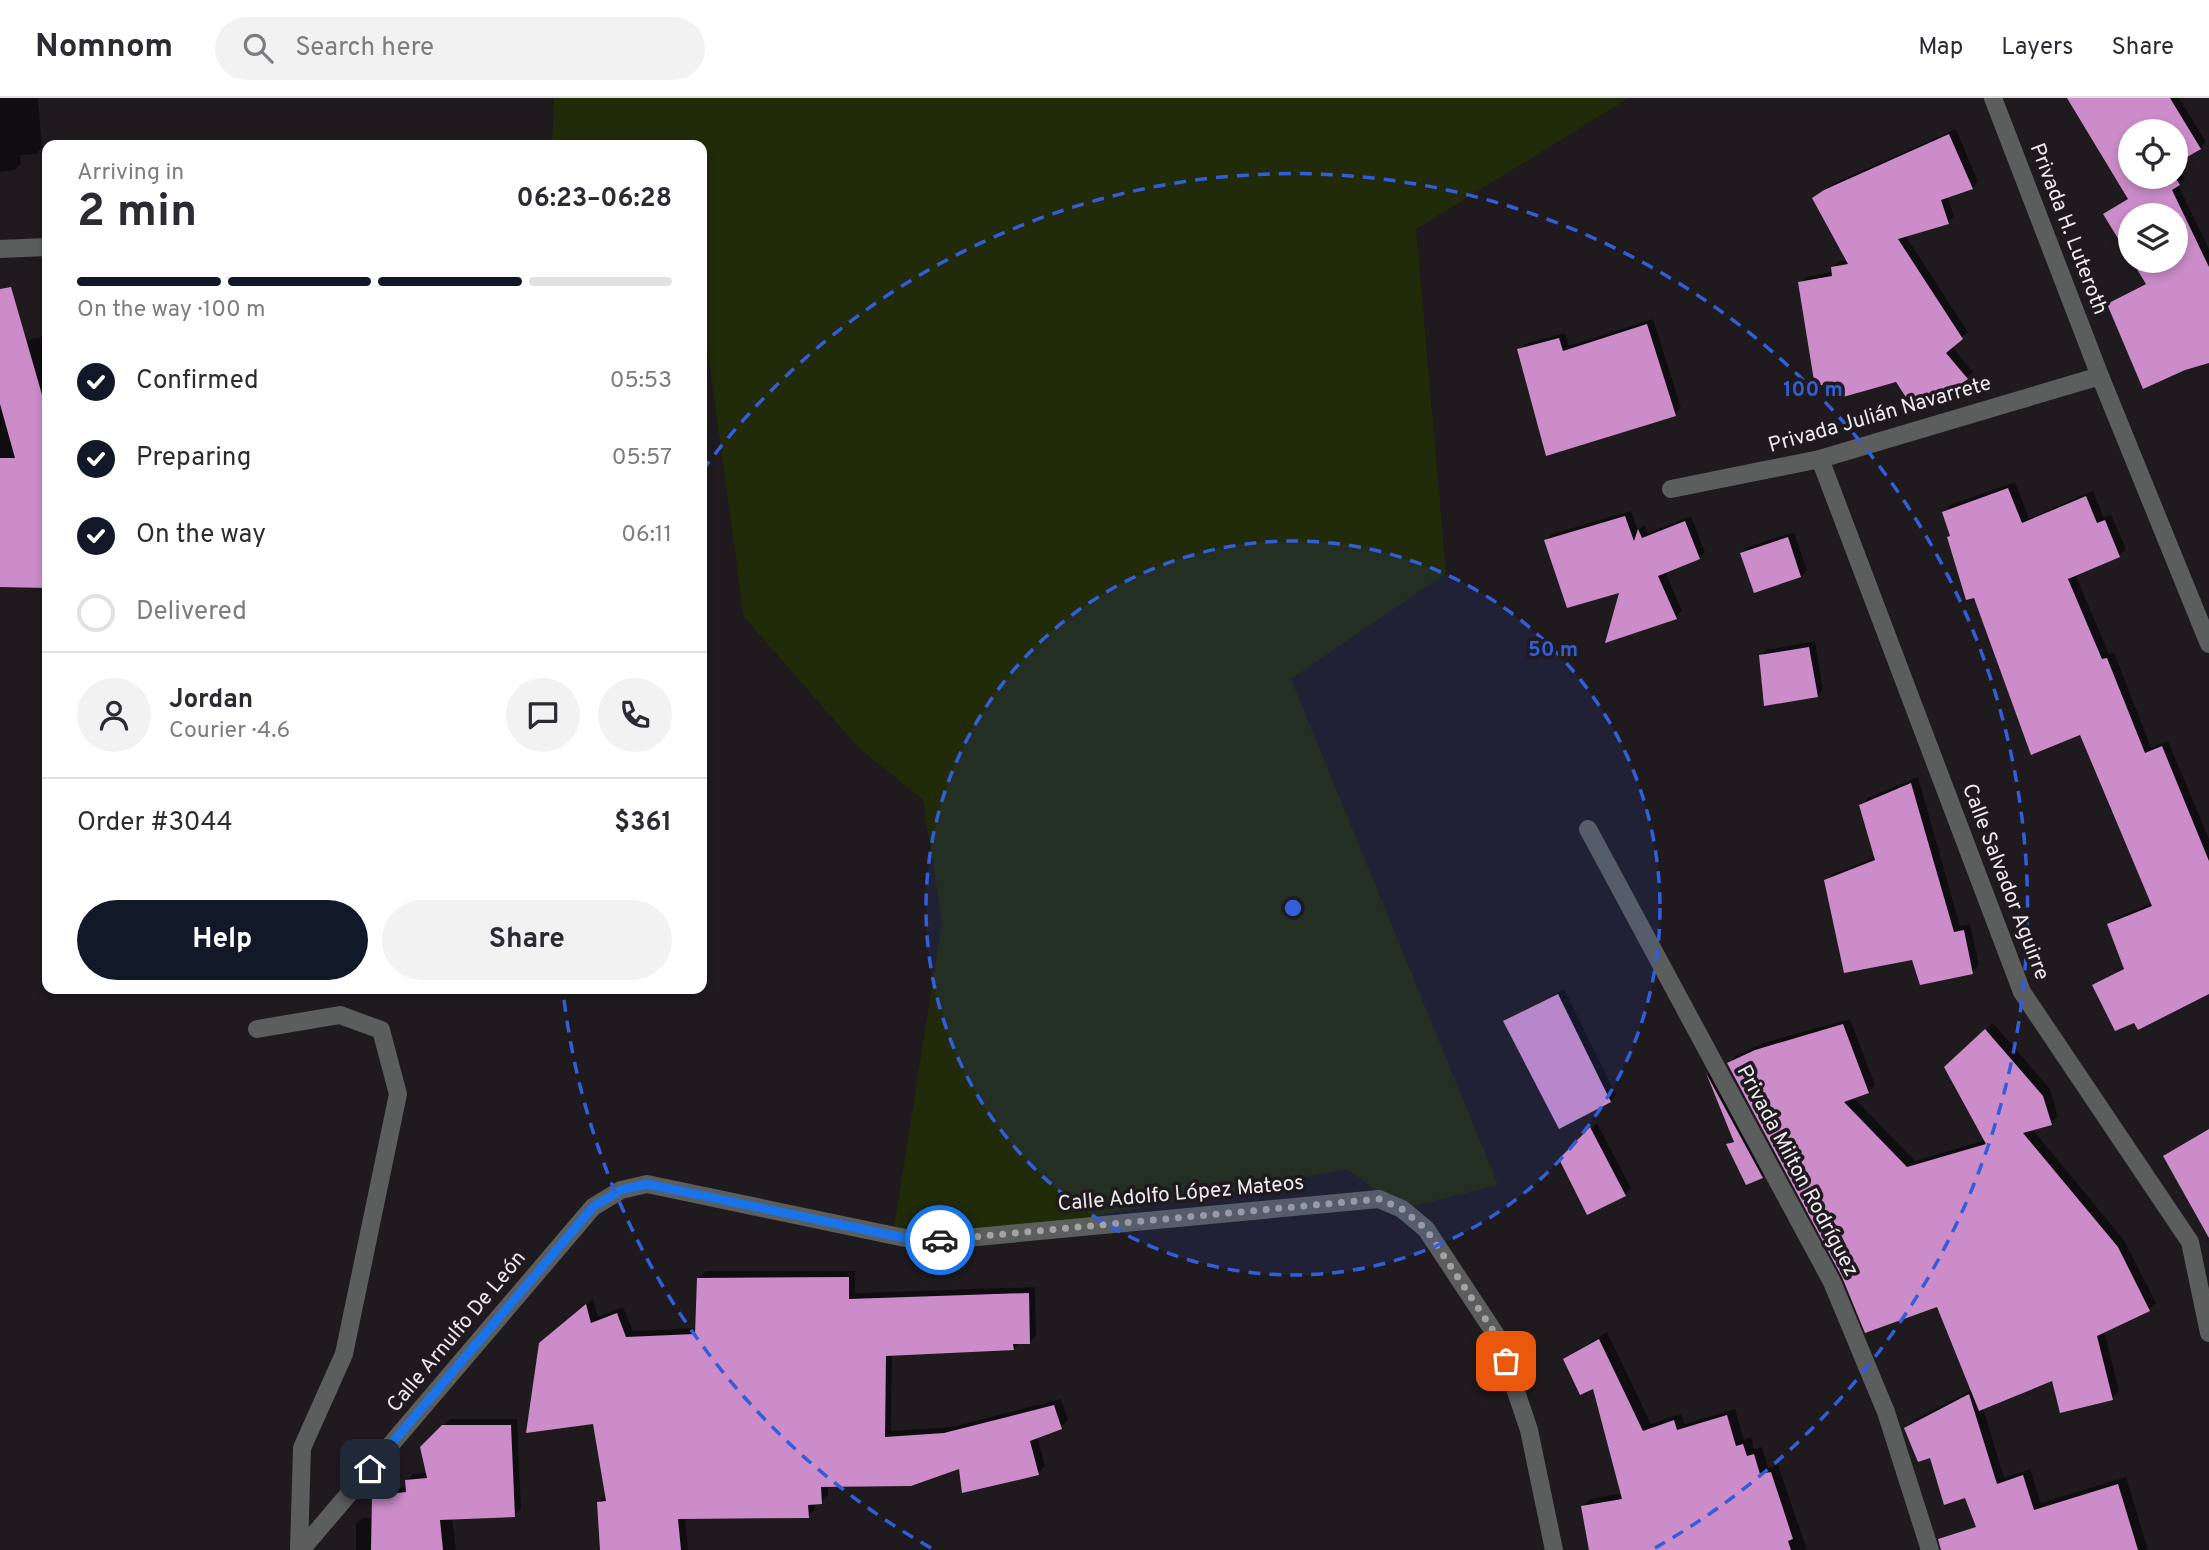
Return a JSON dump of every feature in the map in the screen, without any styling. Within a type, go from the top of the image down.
[{"type":"street","name":"Privada H. Luteroth","points":[[1993,98],[2100,376],[2209,644]]},
{"type":"street","points":[[0,249],[42,247]]},
{"type":"street","name":"Privada Julián Navarrete","points":[[1671,489],[1820,459],[2100,376]]},
{"type":"street","name":"Calle Salvador Aguirre","points":[[1820,459],[2022,992],[2190,1242],[2209,1333]]},
{"type":"street","name":"Privada Milton Rodríguez","points":[[1588,829],[1832,1282],[1886,1412],[1930,1550]]},
{"type":"street","points":[[257,1029],[340,1015],[381,1030],[398,1094],[344,1354],[302,1448],[300,1550]]},
{"type":"street","name":"Calle Adolfo López Mateos","points":[[593,1207],[621,1190],[647,1184],[924,1242],[1379,1199],[1402,1209],[1426,1229],[1498,1338],[1529,1430],[1554,1550]]},
{"type":"street","name":"Calle Arnulfo De León","points":[[300,1550],[593,1207]]},
{"type":"green space","points":[[554,98],[1629,98],[1416,229],[1446,573],[1291,679],[1498,1185],[1402,1209],[1347,1169],[1005,1233],[893,1235],[942,922],[923,800],[858,747],[744,617],[707,346],[707,140],[552,140]]},
{"type":"building","points":[[2067,98],[2170,98],[2183,119],[2118,119],[2118,182]]},
{"type":"building","points":[[2188,128],[2201,149],[2188,156]]},
{"type":"building","points":[[1949,134],[1973,189],[1941,200],[1949,224],[1898,239],[1963,339],[1946,353],[1968,379],[1929,407],[1920,395],[1909,402],[1896,382],[1836,399],[1832,382],[1815,387],[1798,282],[1832,276],[1831,267],[1848,264],[1812,198],[1824,190]]},
{"type":"building","points":[[2122,189],[2174,189],[2178,203],[2121,203],[2128,199]]},
{"type":"building","points":[[2118,205],[2118,238],[2103,214]]},
{"type":"building","points":[[2188,223],[2209,267],[2209,363],[2185,370],[2143,389],[2107,304],[2146,284],[2139,273],[2188,273]]},
{"type":"building","points":[[11,287],[42,395],[42,588],[0,587],[0,458],[15,458],[0,404],[0,289]]},
{"type":"building","points":[[1647,324],[1676,416],[1546,456],[1517,349],[1559,338],[1563,351]]},
{"type":"building","points":[[2008,488],[2022,523],[2086,496],[2097,523],[2105,520],[2120,557],[2068,579],[2102,659],[2107,658],[2145,753],[2162,746],[2209,861],[2209,994],[2138,1030],[2134,1023],[2115,1031],[2092,985],[2124,969],[2107,924],[2152,906],[2080,735],[2031,755],[1974,598],[1966,600],[1947,537],[1950,536],[1942,512]]},
{"type":"building","points":[[1625,516],[1634,541],[1638,529],[1642,538],[1685,521],[1700,559],[1658,576],[1677,619],[1605,643],[1619,593],[1567,608],[1544,540]]},
{"type":"building","points":[[1788,537],[1801,577],[1754,593],[1740,553]]},
{"type":"building","points":[[1809,647],[1818,697],[1764,706],[1759,655]]},
{"type":"building","points":[[1911,783],[1954,932],[1964,930],[1973,974],[1920,985],[1912,960],[1844,973],[1824,880],[1875,860],[1859,805]]},
{"type":"building","points":[[1558,994],[1611,1102],[1559,1129],[1503,1021]]},
{"type":"building","points":[[1843,1024],[1869,1093],[1844,1102],[1907,1167],[1986,1144],[1944,1067],[1985,1029],[2043,1096],[2052,1125],[2023,1133],[2118,1247],[2150,1311],[2097,1336],[2113,1400],[2060,1413],[2052,1381],[1979,1411],[1937,1307],[1865,1333],[1842,1277],[1727,1063],[1755,1050]]},
{"type":"building","points":[[1706,1073],[1763,1178],[1746,1185],[1726,1144],[1734,1142]]},
{"type":"building","points":[[1590,1127],[1626,1196],[1587,1215],[1559,1159]]},
{"type":"building","points":[[2209,1129],[2209,1238],[2163,1156]]},
{"type":"building","points":[[849,1277],[849,1299],[1029,1293],[1030,1344],[1013,1344],[1014,1350],[886,1356],[885,1437],[944,1433],[1054,1405],[1062,1429],[1030,1441],[1039,1475],[962,1493],[959,1469],[911,1486],[821,1487],[822,1504],[808,1505],[809,1518],[678,1519],[681,1550],[600,1550],[597,1502],[606,1501],[593,1424],[526,1433],[539,1343],[586,1304],[591,1323],[617,1313],[626,1337],[695,1334],[697,1278]]},
{"type":"building","points":[[1599,1339],[1643,1431],[1674,1420],[1677,1430],[1727,1415],[1736,1446],[1743,1444],[1747,1456],[1754,1454],[1760,1474],[1771,1472],[1793,1539],[1788,1541],[1791,1550],[1589,1550],[1581,1506],[1622,1499],[1593,1389],[1580,1395],[1563,1359]]},
{"type":"building","points":[[1969,1394],[1997,1484],[2023,1475],[2034,1510],[2118,1484],[2138,1550],[1941,1550],[1938,1539],[1976,1527],[1965,1498],[1944,1505],[1930,1458],[1918,1462],[1904,1428]]},
{"type":"building","points":[[442,1425],[511,1425],[515,1517],[440,1520],[443,1550],[371,1550],[372,1496],[406,1492],[405,1480],[427,1478],[420,1447]]},
{"type":"way so far","points":[[940,1240],[1379,1199],[1402,1209],[1426,1229],[1498,1338],[1506,1361]]},
{"type":"route","points":[[370,1469],[593,1207],[621,1190],[647,1184],[924,1242],[940,1240]]}]
